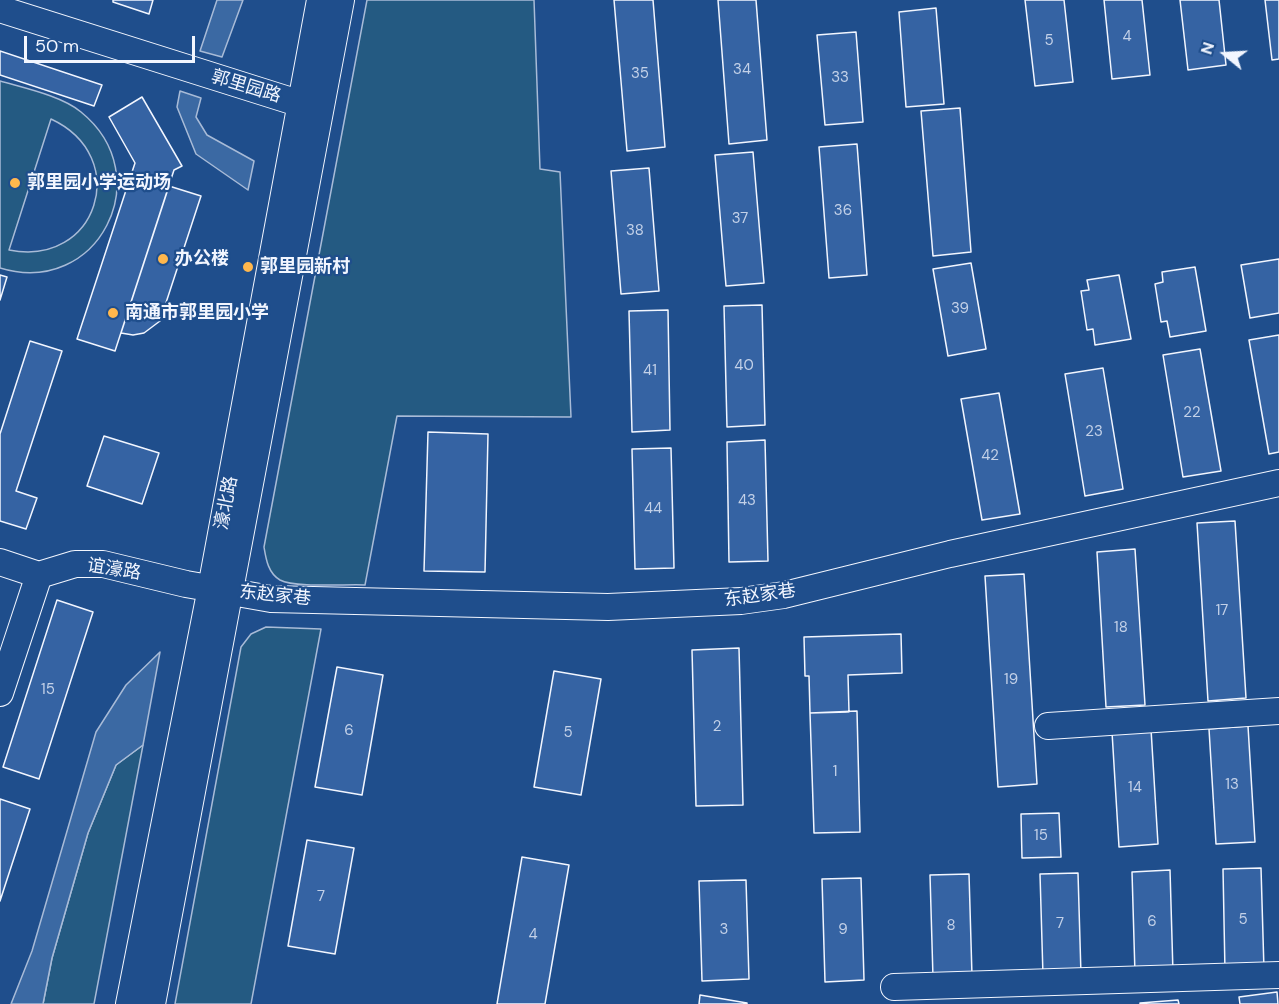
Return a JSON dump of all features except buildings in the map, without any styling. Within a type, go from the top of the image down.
[{"type":"street","name":"濠北路","points":[[152,1004],[221,590],[310,107],[320,0]]},
{"type":"street","name":"濠北路","points":[[310,107],[341,0]]},
{"type":"street","name":"郭里园路","points":[[0,9],[310,107]]},
{"type":"street","name":"东赵家巷","points":[[221,590],[272,599],[608,607],[741,601],[784,595],[950,554],[1279,483]]},
{"type":"street","points":[[0,562],[39,575],[0,693]]},
{"type":"street","name":"谊濠路","points":[[39,575],[75,564],[103,564],[221,590]]},
{"type":"street","name":"濠北路","points":[[129,1004],[221,590]]},
{"type":"street","points":[[1048,726],[1279,711]]},
{"type":"street","points":[[894,987],[1279,975]]},
{"type":"shaded area","points":[[217,0],[243,0],[222,57],[200,51]]},
{"type":"shaded area","points":[[367,0],[534,0],[540,169],[560,172],[571,417],[397,416],[365,585],[297,584],[280,580],[273,574],[268,565],[264,547]]},
{"type":"shaded area","points":[[0,81],[64,101],[81,112],[104,138],[115,168],[116,197],[107,225],[90,249],[65,265],[35,273],[0,268]],"holes":[[[51,119],[76,136],[91,158],[97,182],[94,206],[83,226],[64,242],[39,251],[9,250]]]},
{"type":"shaded area","points":[[180,91],[201,98],[196,117],[207,135],[254,161],[248,190],[196,154],[177,107]]},
{"type":"shaded area","points":[[266,627],[321,629],[251,1004],[175,1004],[241,647],[251,634]]},
{"type":"shaded area","points":[[160,652],[143,745],[116,765],[88,833],[52,958],[43,1004],[11,1004],[32,951],[96,732],[126,685]]},
{"type":"shaded area","points":[[143,745],[94,1004],[43,1004],[52,958],[88,833],[116,765]]},
{"type":"place","name":"郭里园小学运动场","points":[[15,183]]},
{"type":"place","name":"办公楼","points":[[163,259]]},
{"type":"place","name":"郭里园新村","points":[[248,267]]},
{"type":"place","name":"南通市郭里园小学","points":[[113,313]]}]
